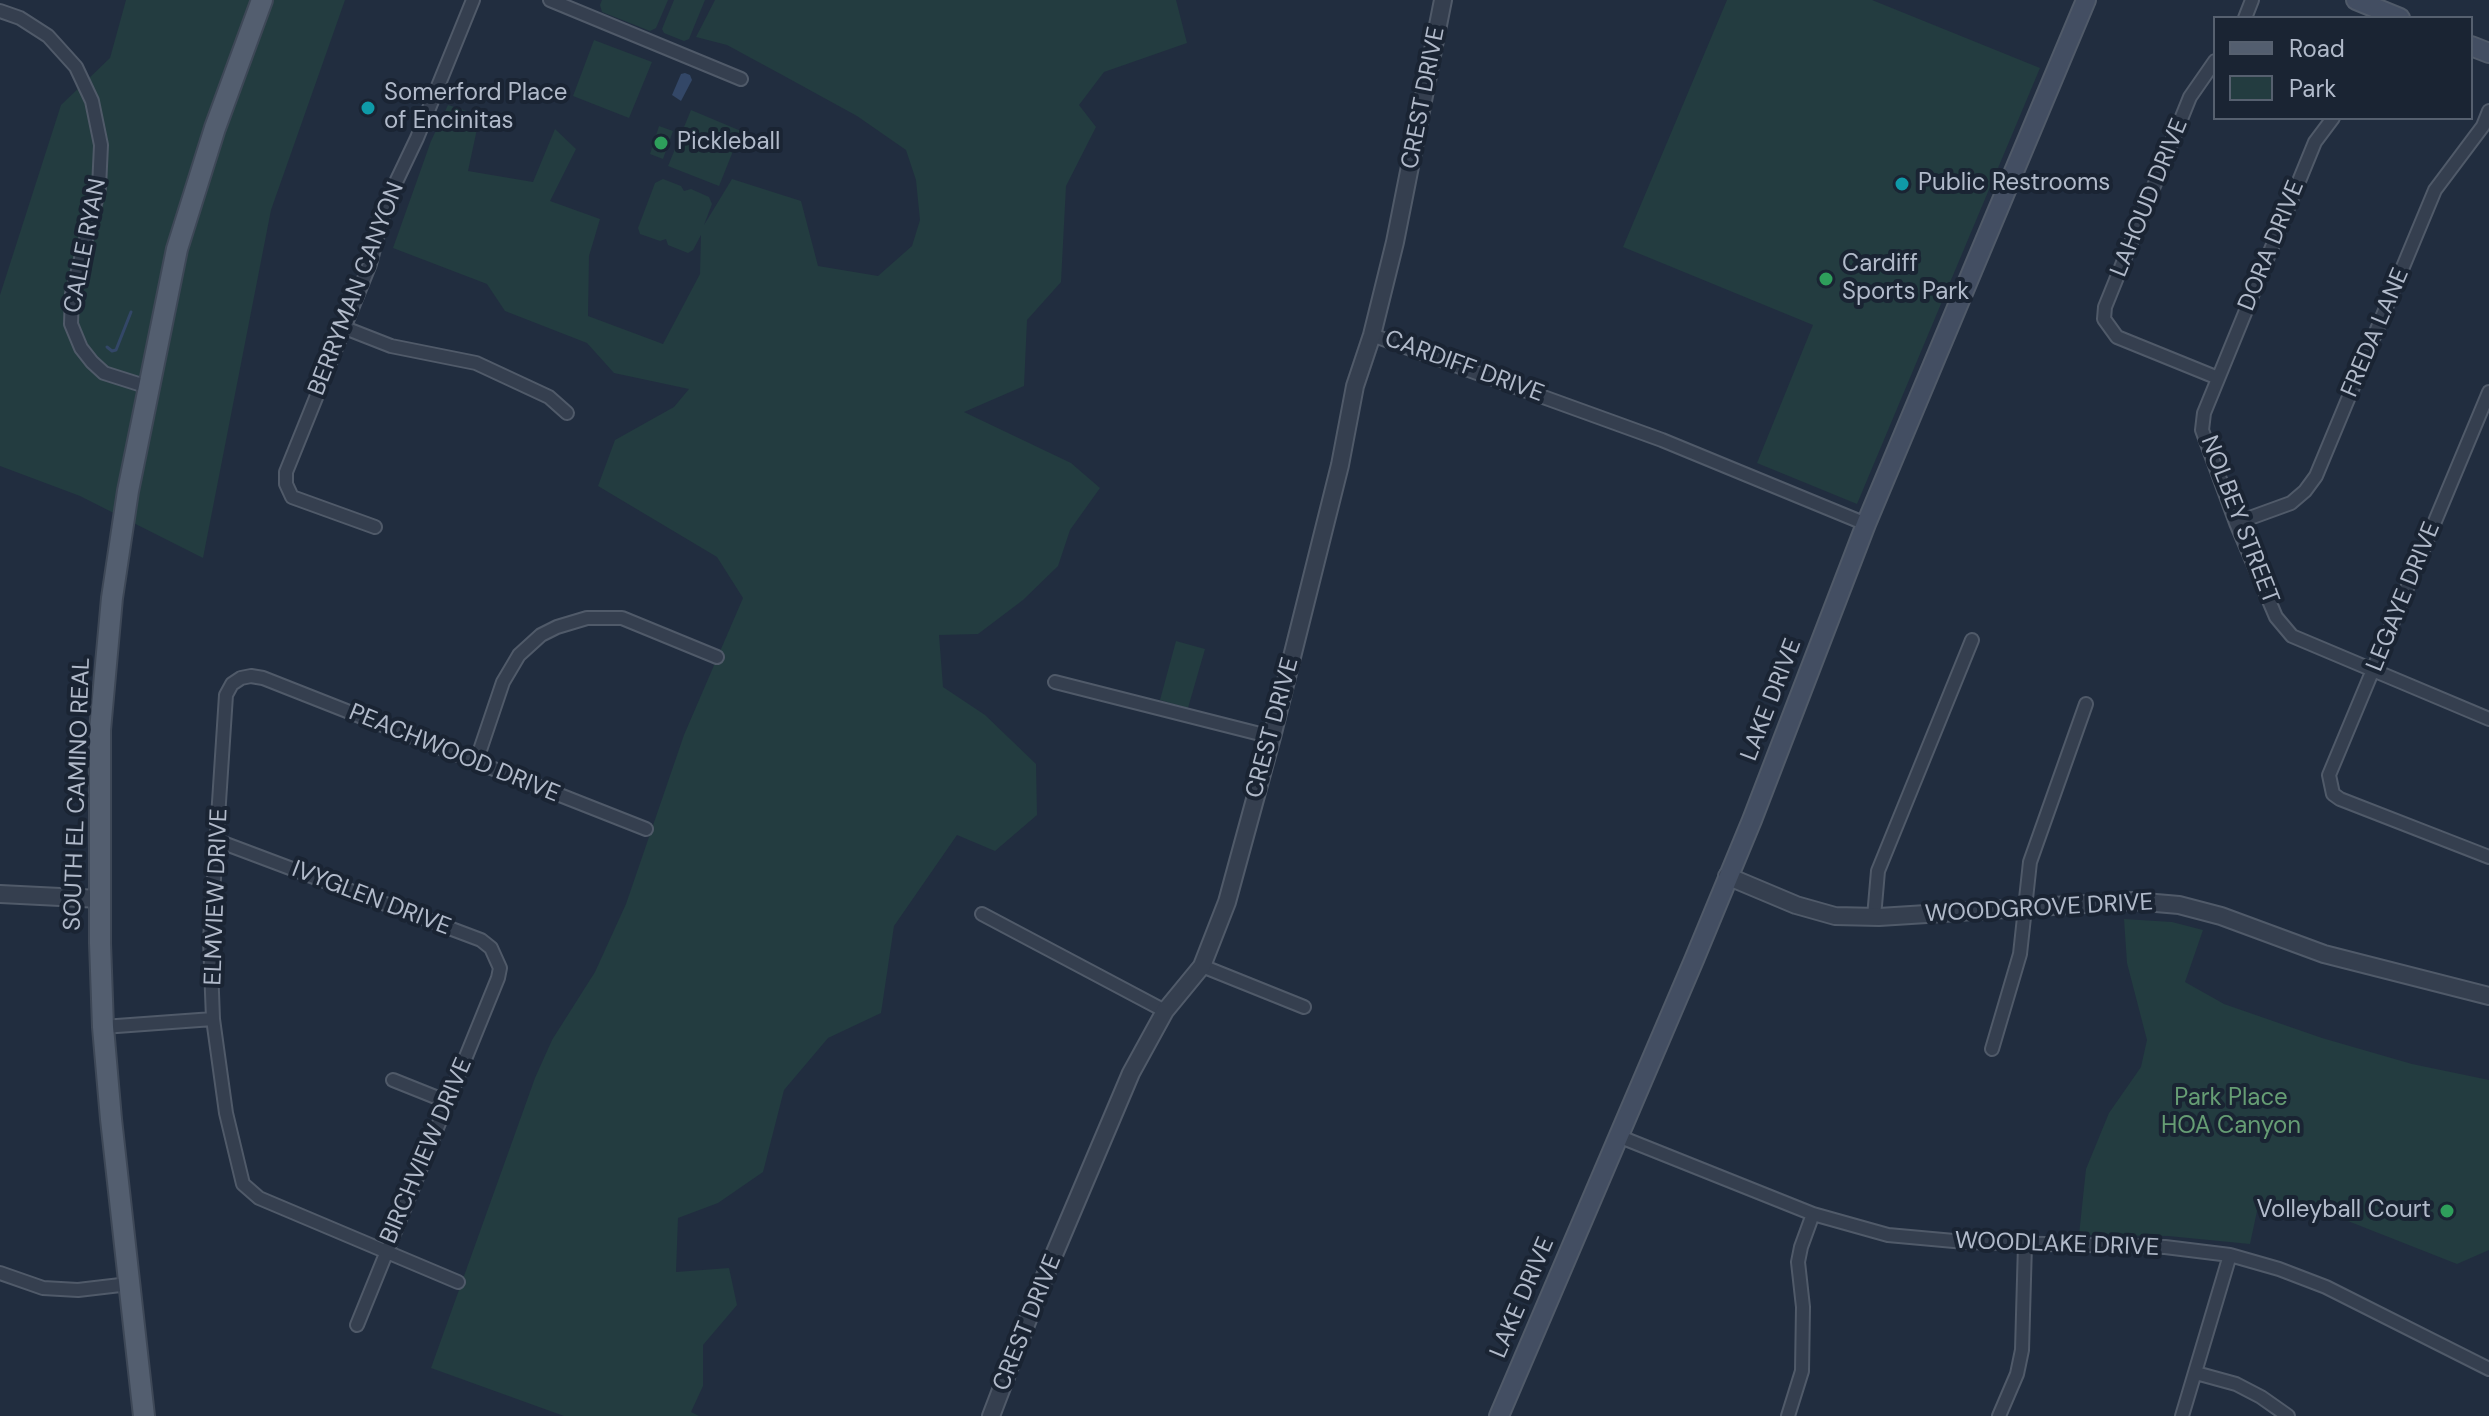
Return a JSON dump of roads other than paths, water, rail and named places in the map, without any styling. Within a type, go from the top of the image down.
[{"type":"main road","name":"SOUTH EL CAMINO REAL","points":[[144,1416],[103,1027],[100,730],[112,598],[128,491],[177,249],[215,128],[262,0]]},
{"type":"main road","name":"LAKE DRIVE","points":[[1499,1416],[1694,960],[1866,524],[2086,0]]},
{"type":"main road","points":[[2356,0],[2391,12]]},
{"type":"street","name":"BERRYMAN CANYON","points":[[375,527],[292,497],[286,484],[286,472],[370,264],[387,201],[417,138],[473,0]]},
{"type":"street","points":[[550,0],[741,79]]},
{"type":"street","name":"CREST DRIVE","points":[[991,1416],[1042,1283],[1131,1073],[1165,1011],[1202,966],[1227,902],[1340,465],[1355,386],[1372,335],[1395,242],[1443,0]]},
{"type":"street","name":"CALLE RYAN","points":[[0,11],[20,18],[48,36],[76,67],[92,101],[101,145],[101,167],[99,188],[72,294],[71,324],[81,348],[104,373],[148,387]]},
{"type":"street","name":"LAHOUD DRIVE","points":[[2213,64],[2190,97],[2105,307],[2104,319],[2117,337],[2218,378]]},
{"type":"street","name":"FREDA LANE","points":[[2236,523],[2291,503],[2316,476],[2435,190],[2483,126],[2489,111]]},
{"type":"street","name":"DORA DRIVE","points":[[2218,378],[2315,142],[2332,120]]},
{"type":"street","points":[[345,328],[391,346],[476,363],[549,397],[567,413]]},
{"type":"street","name":"CARDIFF DRIVE","points":[[1372,335],[1556,400],[1866,524]]},
{"type":"street","name":"NOLBEY STREET","points":[[2218,378],[2204,413],[2202,430],[2236,523],[2276,617],[2292,636],[2489,719]]},
{"type":"street","name":"LEGAYE DRIVE","points":[[2489,392],[2329,775],[2333,794],[2340,799],[2489,857]]},
{"type":"street","points":[[476,762],[503,682],[519,655],[541,635],[557,627],[587,618],[622,618],[717,657]]},
{"type":"street","points":[[1874,917],[1878,871],[1972,640]]},
{"type":"street","name":"ELMVIEW DRIVE","points":[[263,678],[241,678],[232,684],[226,695],[210,940],[213,1019],[226,1113],[246,1188],[259,1198],[385,1251]]},
{"type":"street","name":"PEACHWOOD DRIVE","points":[[263,678],[646,829]]},
{"type":"street","points":[[1055,682],[1272,737]]},
{"type":"street","points":[[1992,1049],[2020,954],[2030,862],[2086,704]]},
{"type":"street","name":"IVYGLEN DRIVE","points":[[218,841],[481,940],[491,948],[500,968],[498,978]]},
{"type":"street","name":"WOODGROVE DRIVE","points":[[1727,876],[1796,905],[1835,916],[1874,917],[2133,901],[2179,905],[2221,916],[2324,954],[2489,996]]},
{"type":"street","points":[[0,894],[100,899]]},
{"type":"street","points":[[982,914],[1165,1011]]},
{"type":"street","points":[[1202,966],[1304,1007]]},
{"type":"street","name":"BIRCHVIEW DRIVE","points":[[357,1325],[498,978]]},
{"type":"street","points":[[103,1027],[213,1019]]},
{"type":"street","points":[[393,1080],[448,1102]]},
{"type":"street","name":"WOODLAKE DRIVE","points":[[1618,1136],[1813,1214],[1888,1235],[1921,1240],[2165,1247],[2230,1255],[2326,1287],[2489,1369]]},
{"type":"street","points":[[1788,1416],[1802,1371],[1803,1307],[1798,1262],[1813,1214]]},
{"type":"street","points":[[1999,1416],[2017,1374],[2022,1350],[2025,1244]]},
{"type":"street","points":[[385,1251],[458,1282]]},
{"type":"street","points":[[2182,1416],[2230,1255]]},
{"type":"street","points":[[0,1273],[43,1288],[78,1290],[129,1284]]},
{"type":"street","points":[[2196,1373],[2236,1384],[2288,1416]]},
{"type":"water","points":[[685,73],[692,80],[681,101],[672,95],[681,74]]},
{"type":"waterway","points":[[107,347],[116,350],[131,312]]},
{"type":"place","name":"Somerford Place of Encinitas","points":[[368,108]]},
{"type":"place","name":"Pickleball","points":[[661,143]]},
{"type":"place","name":"Public Restrooms","points":[[1902,184]]},
{"type":"place","name":"Cardiff Sports Park","points":[[1826,279]]},
{"type":"place","name":"Volleyball Court","points":[[2447,1211]]},
{"type":"park label","name":"Park Place HOA Canyon","points":[[2231,1113]]}]
